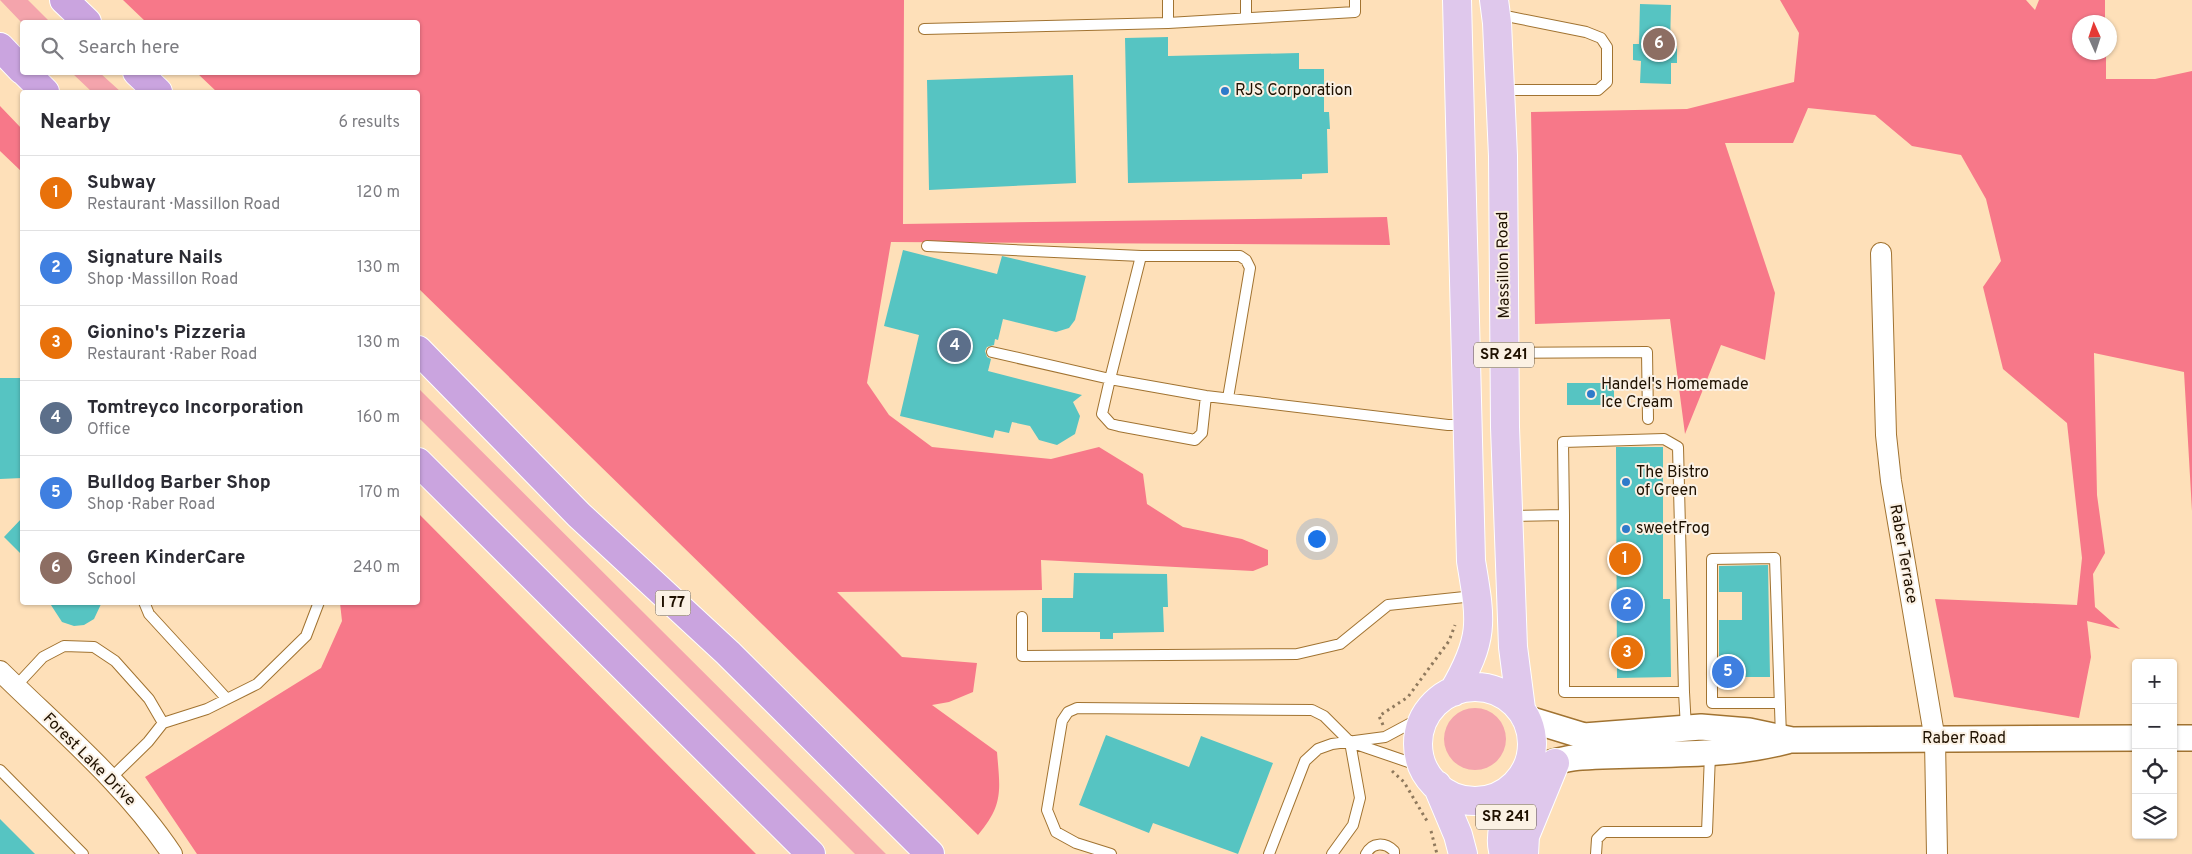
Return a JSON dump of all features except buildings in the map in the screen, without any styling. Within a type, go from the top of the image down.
[{"type":"highway","points":[[64,0],[85,20]]},
{"type":"highway","points":[[0,47],[20,68]]},
{"type":"highway","points":[[28,75],[43,90]]},
{"type":"highway","points":[[140,75],[156,90]]},
{"type":"highway","name":"I 77","points":[[420,352],[579,515],[728,653],[921,845]]},
{"type":"highway","points":[[420,464],[810,854]]},
{"type":"highway","points":[[921,845],[936,854]]},
{"type":"main road","points":[[1453,692],[1467,668],[1478,638],[1480,615],[1466,597],[1471,561],[1457,0]]},
{"type":"main road","name":"Massillon Road","points":[[1495,7],[1500,90],[1504,353],[1513,648],[1523,713]]},
{"type":"main road","points":[[1430,776],[1448,795],[1467,801],[1486,800],[1504,793],[1522,775],[1533,745],[1530,726],[1523,713],[1506,696],[1488,689],[1470,687],[1453,692],[1437,701],[1426,715],[1420,732],[1418,750],[1430,776],[1458,835],[1463,854]]},
{"type":"main road","points":[[1524,854],[1525,836],[1556,763]]},
{"type":"main road","name":"SR 241","points":[[1504,854],[1502,847],[1507,816],[1522,775]]},
{"type":"street","name":"Raber Terrace","points":[[1881,253],[1884,410],[1891,481],[1935,740],[1937,854]]},
{"type":"street","name":"Forest Lake Drive","points":[[0,671],[110,779],[154,827],[172,854]]},
{"type":"street","name":"Raber Road","points":[[1523,713],[1584,736],[1701,727],[1749,731],[1787,739],[2132,738]]},
{"type":"street","points":[[2177,738],[2192,738]]},
{"type":"street","name":"Raber Road","points":[[1522,775],[1580,757],[1710,754],[1754,750],[1787,739]]},
{"type":"lane","points":[[1168,0],[1168,23]]},
{"type":"lane","points":[[1246,0],[1246,18]]},
{"type":"lane","points":[[924,29],[1168,23],[1355,12],[1355,0]]},
{"type":"lane","points":[[1495,7],[1586,32],[1601,38],[1608,47],[1607,82],[1598,90],[1500,90]]},
{"type":"lane","points":[[927,246],[1141,256],[1240,256],[1246,260],[1250,268],[1228,398]]},
{"type":"lane","points":[[1141,256],[1102,414],[1110,424],[1191,440],[1199,439],[1206,396]]},
{"type":"lane","points":[[992,352],[1110,380],[1206,396],[1448,425],[1468,425]]},
{"type":"lane","points":[[1504,353],[1647,352],[1648,419]]},
{"type":"lane","points":[[1684,692],[1564,692],[1563,442],[1664,439],[1678,446],[1686,728]]},
{"type":"lane","points":[[1508,516],[1564,515]]},
{"type":"lane","points":[[1778,703],[1712,703],[1712,558],[1775,558],[1778,703],[1787,739]]},
{"type":"lane","points":[[1022,617],[1022,656],[1297,654],[1340,644],[1388,606],[1466,597]]},
{"type":"lane","points":[[145,605],[149,614],[227,699]]},
{"type":"lane","points":[[110,779],[148,742],[163,723],[207,709],[257,684],[306,636],[318,605]]},
{"type":"lane","points":[[16,686],[43,657],[64,646],[94,647],[115,661],[149,699],[163,723]]},
{"type":"lane","points":[[1111,854],[1076,843],[1056,832],[1047,810],[1062,721],[1068,712],[1077,708],[1312,710],[1324,716],[1350,742],[1386,754],[1430,776]]},
{"type":"lane","points":[[1269,854],[1305,761],[1318,750],[1387,736],[1426,715]]},
{"type":"lane","points":[[1332,854],[1353,825],[1360,798],[1350,742]]},
{"type":"lane","points":[[1596,854],[1597,839],[1604,832],[1707,832],[1710,754]]},
{"type":"lane","points":[[0,770],[83,854]]},
{"type":"lane","points":[[1366,854],[1369,848],[1378,844],[1388,845],[1394,850],[1394,854]]},
{"type":"path","points":[[1387,736],[1379,716],[1408,697],[1449,642],[1457,615],[1466,597]]},
{"type":"path","points":[[1386,754],[1384,763],[1404,782],[1429,825],[1437,854]]},
{"type":"shaded area","points":[[0,0],[28,0],[48,20],[20,21]]},
{"type":"shaded area","points":[[123,0],[904,0],[903,224],[1387,217],[1390,245],[891,242],[867,383],[889,415],[932,447],[1051,459],[1099,447],[1143,474],[1147,504],[1183,527],[1242,539],[1268,550],[1268,565],[1253,571],[1041,560],[1042,590],[837,592],[902,657],[977,663],[973,692],[949,702],[932,705],[997,752],[999,787],[996,805],[978,835],[420,290],[420,90],[215,90],[199,75],[420,75],[420,20],[144,20]]},
{"type":"shaded area","points":[[1780,0],[2026,0],[2035,10],[2039,0],[2105,0],[2105,15],[2072,15],[2072,60],[2106,60],[2106,79],[2155,79],[2192,71],[2192,511],[2184,372],[2094,353],[2097,495],[2105,553],[2093,574],[2095,607],[2120,629],[2087,621],[2091,657],[2079,718],[1954,697],[1935,599],[2077,605],[2082,558],[2067,423],[2003,369],[1983,287],[2001,261],[1986,199],[1961,155],[1912,146],[1875,115],[1808,108],[1793,143],[1725,143],[1775,293],[1765,360],[1721,345],[1685,434],[1670,319],[1535,324],[1531,112],[1687,109],[1794,82],[1799,33]]},
{"type":"shaded area","points":[[74,75],[102,75],[119,90],[90,90]]},
{"type":"shaded area","points":[[0,106],[20,127],[20,170],[0,151]]},
{"type":"shaded area","points":[[420,390],[886,854],[855,854],[420,419]]},
{"type":"shaded area","points":[[420,515],[756,854],[197,854],[145,777],[321,668],[342,621],[340,605],[420,605]]},
{"type":"shaded area","points":[[1475,708],[1487,711],[1497,717],[1503,727],[1506,739],[1503,751],[1497,761],[1487,767],[1475,770],[1463,767],[1453,761],[1447,751],[1444,739],[1447,727],[1453,717],[1463,711]]},
{"type":"place","name":"Green KinderCare","points":[[1659,44]]},
{"type":"place","name":"RJS Corporation","points":[[1225,91]]},
{"type":"place","name":"Tomtreyco Incorporation","points":[[955,346]]},
{"type":"place","name":"Handel's Homemade Ice Cream","points":[[1591,394]]},
{"type":"place","name":"The Bistro of Green","points":[[1626,482]]},
{"type":"place","name":"sweetFrog","points":[[1626,529]]},
{"type":"place","name":"Subway","points":[[1625,559]]},
{"type":"place","name":"Signature Nails","points":[[1627,605]]},
{"type":"place","name":"Gionino's Pizzeria","points":[[1627,653]]},
{"type":"place","name":"Bulldog Barber Shop","points":[[1728,672]]}]
